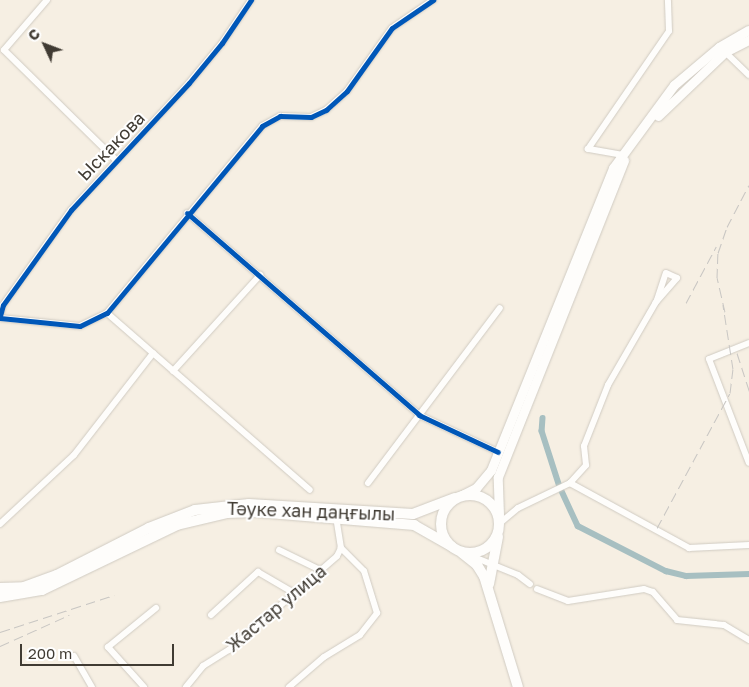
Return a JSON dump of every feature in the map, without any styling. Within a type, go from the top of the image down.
[{"type":"main road","points":[[499,524],[487,548],[458,550],[444,538],[442,516],[458,497],[485,480],[614,168],[674,86],[749,30]]},
{"type":"main road","points":[[518,687],[490,592],[492,563],[499,524],[498,476],[622,163],[664,109],[722,50],[749,40]]},
{"type":"main road","points":[[458,497],[484,497],[499,524]]},
{"type":"main road","name":"Тәуке хан даңғылы","points":[[0,596],[42,590],[156,534],[202,517],[257,512],[336,518],[394,519],[425,512],[458,497]]},
{"type":"main road","name":"Тәуке хан даңғылы","points":[[0,588],[24,587],[57,575],[149,528],[195,510],[249,504],[394,519],[424,528],[477,565],[490,592]]},
{"type":"street","points":[[47,0],[2,52],[117,161]]},
{"type":"street","name":"Ыскакова","points":[[0,317],[2,304],[71,210],[200,70],[251,0]]},
{"type":"street","points":[[0,317],[80,326],[107,313],[187,213],[262,126],[280,116],[311,117],[326,110],[347,91],[392,28],[433,0]]},
{"type":"street","points":[[623,156],[588,149],[669,30],[668,0]]},
{"type":"street","points":[[722,50],[749,75]]},
{"type":"street","points":[[187,213],[419,415],[498,452]]},
{"type":"street","points":[[173,371],[260,275]]},
{"type":"street","points":[[499,524],[518,508],[570,483],[586,465],[584,446],[608,385],[655,303]]},
{"type":"street","points":[[368,483],[500,308]]},
{"type":"street","points":[[107,313],[310,490]]},
{"type":"street","points":[[749,343],[709,359],[749,463]]},
{"type":"street","points":[[0,524],[74,455],[153,353]]},
{"type":"street","points":[[570,483],[689,548],[749,545]]},
{"type":"street","points":[[289,687],[324,657],[360,634],[378,613],[364,571],[342,548],[336,518]]},
{"type":"street","name":"Жастар улица","points":[[186,687],[203,666],[229,650],[320,570],[342,548]]},
{"type":"street","points":[[279,550],[320,570]]},
{"type":"street","points":[[458,550],[492,563],[530,584]]},
{"type":"street","points":[[211,615],[258,572],[294,593]]},
{"type":"street","points":[[538,590],[568,601],[644,589],[653,592],[677,620],[724,626],[749,640]]},
{"type":"street","points":[[144,687],[108,647],[156,608]]},
{"type":"street","points":[[74,656],[92,687]]},
{"type":"waterway","points":[[543,418],[542,431],[560,487],[578,526],[666,571],[686,576],[749,574]]},
{"type":"railway","points":[[725,312],[717,278],[718,253],[727,227],[749,185]]},
{"type":"railway","points":[[686,303],[716,247]]},
{"type":"railway","points":[[657,528],[730,393],[733,369],[723,305]]},
{"type":"railway","points":[[737,353],[749,391]]},
{"type":"railway","points":[[0,632],[114,595]]},
{"type":"railway","points":[[0,646],[69,615]]},
{"type":"cycle path","points":[[0,316],[3,305],[71,210],[189,83],[222,43],[251,0]]},
{"type":"cycle path","points":[[0,318],[80,326],[107,313],[262,126],[280,116],[311,117],[326,110],[347,91],[392,28],[433,0]]},
{"type":"cycle path","points":[[187,213],[419,415],[498,452]]}]
